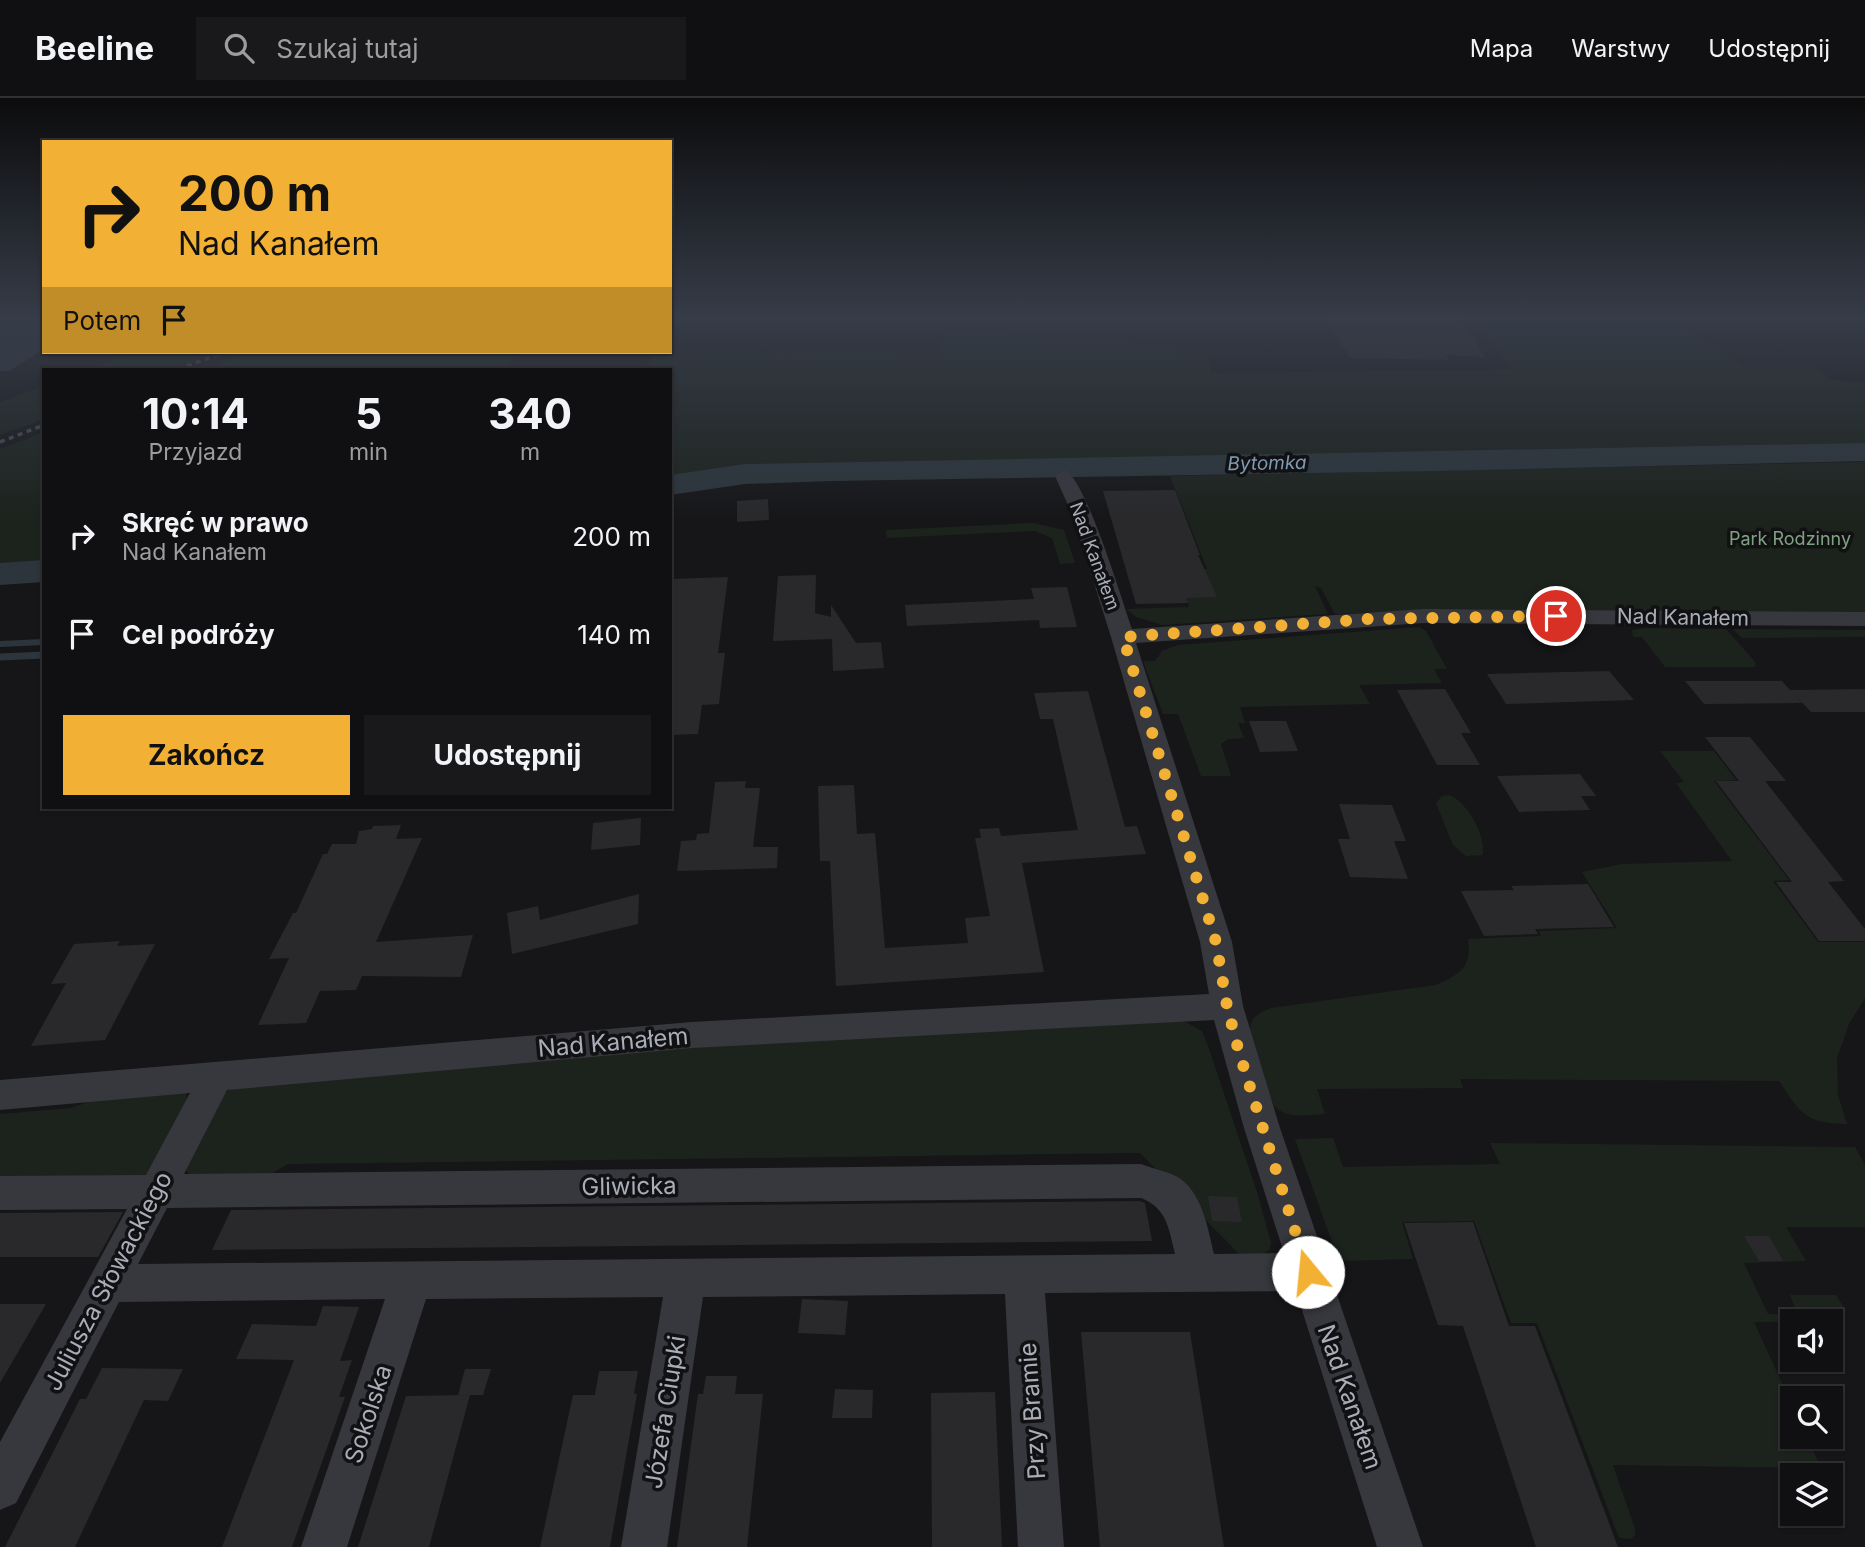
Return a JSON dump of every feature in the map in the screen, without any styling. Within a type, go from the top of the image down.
[{"type":"street","name":"Nad Kanałem","points":[[1063,476],[1082,514],[1123,637],[1216,942],[1227,1006],[1308,1272],[1400,1547]]},
{"type":"street","name":"Nad Kanałem","points":[[1123,637],[1424,617],[1865,619]]},
{"type":"street","name":"Nad Kanałem","points":[[0,1095],[692,1035],[1227,1006]]},
{"type":"street","name":"Juliusza Słowackiego","points":[[0,1487],[217,1076]]},
{"type":"street","name":"Gliwicka","points":[[0,1192],[1141,1181],[1168,1191],[1184,1212],[1199,1272]]},
{"type":"street","points":[[107,1283],[1308,1272]]},
{"type":"street","name":"Przy Bramie","points":[[1024,1274],[1041,1547]]},
{"type":"street","name":"Józefa Ciupki","points":[[644,1547],[686,1277]]},
{"type":"street","name":"Sokolska","points":[[324,1547],[412,1280]]},
{"type":"green space","points":[[672,385],[1865,385],[1865,445],[1435,455],[830,463],[747,467],[672,477]]},
{"type":"green space","points":[[42,387],[42,420],[0,435],[0,402]]},
{"type":"green space","points":[[42,433],[42,561],[0,565],[0,449]]},
{"type":"green space","name":"Park Rodzinny","points":[[1865,462],[1865,613],[1466,609],[1335,614],[1321,588],[1315,586],[1328,614],[1162,625],[1136,617],[1126,609],[1189,607],[1180,580],[1186,569],[1207,569],[1170,476]]},
{"type":"green space","points":[[1033,523],[1064,530],[1075,563],[1060,564],[1052,538],[1035,531],[887,538],[886,530]]},
{"type":"green space","points":[[1419,627],[1426,631],[1447,669],[1434,669],[1442,683],[1359,685],[1370,704],[1240,707],[1245,723],[1238,723],[1244,738],[1228,739],[1221,744],[1231,776],[1201,776],[1178,714],[1163,714],[1144,661],[1155,661],[1162,651],[1178,645]]},
{"type":"green space","points":[[1726,629],[1756,663],[1755,667],[1665,667],[1642,637],[1633,637],[1632,630]]},
{"type":"green space","points":[[1733,629],[1865,630],[1865,637],[1742,638]]},
{"type":"green space","points":[[1660,751],[1714,751],[1736,780],[1714,781],[1789,880],[1773,881],[1818,942],[1865,942],[1865,998],[1849,1024],[1837,1058],[1838,1095],[1847,1124],[1813,1119],[1799,1109],[1779,1081],[1460,1079],[1463,1088],[1317,1089],[1325,1114],[1290,1114],[1273,1104],[1251,1039],[1252,1021],[1263,1012],[1271,1008],[1436,985],[1462,969],[1468,957],[1468,939],[1541,936],[1539,931],[1617,928],[1582,872],[1622,864],[1732,861],[1676,783],[1684,782]]},
{"type":"green space","points":[[1449,795],[1462,804],[1474,820],[1482,839],[1482,855],[1466,856],[1453,845],[1436,803],[1442,796]]},
{"type":"green space","points":[[1184,1021],[1202,1031],[1208,1046],[1258,1195],[1271,1243],[1269,1250],[1265,1252],[1266,1258],[1240,1255],[1140,1153],[288,1164],[259,1181],[193,1177],[184,1169],[220,1097],[231,1088],[531,1056]]},
{"type":"green space","points":[[120,1091],[185,1091],[188,1100],[147,1175],[137,1178],[0,1181],[0,1114],[71,1108]]},
{"type":"green space","points":[[1333,1138],[1343,1167],[1500,1164],[1490,1143],[1855,1147],[1865,1165],[1865,1227],[1786,1227],[1806,1261],[1744,1263],[1768,1314],[1780,1314],[1780,1322],[1754,1322],[1783,1386],[1780,1386],[1780,1449],[1812,1449],[1819,1463],[1780,1463],[1780,1467],[1613,1465],[1635,1529],[1635,1535],[1631,1539],[1619,1538],[1537,1323],[1511,1323],[1474,1221],[1402,1222],[1413,1259],[1339,1261],[1295,1139]]},
{"type":"green space","points":[[1790,1295],[1836,1295],[1843,1306],[1845,1367],[1843,1309],[1796,1309]]},
{"type":"building","points":[[1175,490],[1198,555],[1217,597],[1186,598],[1188,603],[1136,604],[1103,491]]},
{"type":"building","points":[[768,499],[769,520],[737,522],[737,501]]},
{"type":"building","points":[[816,575],[815,613],[831,617],[831,605],[856,643],[881,642],[884,668],[833,671],[832,639],[773,641],[778,576]]},
{"type":"building","points":[[728,577],[718,653],[725,653],[719,704],[702,705],[698,734],[672,735],[672,579]]},
{"type":"building","points":[[1067,587],[1077,627],[1040,628],[1039,620],[907,626],[905,605],[1034,599],[1031,588]]},
{"type":"building","points":[[1609,671],[1634,700],[1506,704],[1487,674]]},
{"type":"building","points":[[1685,681],[1782,681],[1790,690],[1865,689],[1865,712],[1811,712],[1791,691],[1802,703],[1704,704]]},
{"type":"building","points":[[1445,689],[1471,733],[1461,733],[1480,765],[1437,765],[1397,690]]},
{"type":"building","points":[[1088,691],[1125,827],[1137,826],[1146,854],[1022,863],[1044,972],[836,986],[830,861],[820,861],[818,786],[854,785],[857,834],[875,833],[885,948],[968,943],[965,918],[990,916],[975,838],[981,838],[979,829],[999,828],[1001,836],[1078,830],[1053,719],[1040,719],[1034,693]]},
{"type":"building","points":[[1249,721],[1286,721],[1298,751],[1260,752]]},
{"type":"building","points":[[1705,737],[1750,737],[1786,781],[1765,781],[1844,881],[1828,882],[1865,929],[1865,941],[1819,941],[1776,882],[1792,882],[1716,781],[1739,781]]},
{"type":"building","points":[[1580,774],[1596,796],[1581,796],[1590,810],[1519,812],[1497,776]]},
{"type":"building","points":[[746,781],[745,788],[760,788],[753,847],[778,847],[777,868],[677,871],[681,841],[696,840],[697,834],[709,833],[715,782]]},
{"type":"building","points":[[1339,804],[1392,805],[1406,841],[1394,841],[1408,879],[1350,877],[1338,839],[1350,839]]},
{"type":"building","points":[[641,818],[640,845],[591,850],[593,823]]},
{"type":"building","points":[[401,825],[396,839],[422,838],[376,942],[473,935],[461,977],[362,976],[356,990],[320,991],[306,1023],[258,1025],[289,958],[269,959],[293,913],[296,913],[323,854],[327,854],[332,844],[356,844],[359,831],[372,829],[373,826]]},
{"type":"building","points":[[1588,884],[1614,927],[1535,929],[1538,934],[1484,936],[1461,891],[1514,890],[1511,886]]},
{"type":"building","points":[[639,894],[638,924],[512,954],[507,913],[538,906],[540,920]]},
{"type":"building","points":[[120,941],[117,946],[155,944],[105,1040],[31,1046],[66,983],[51,984],[74,944]]},
{"type":"building","points":[[1208,1196],[1237,1197],[1242,1222],[1212,1221]]},
{"type":"building","points":[[1145,1203],[1152,1241],[212,1250],[231,1210]]},
{"type":"building","points":[[123,1212],[98,1257],[0,1257],[0,1213]]},
{"type":"building","points":[[1473,1222],[1509,1326],[1535,1326],[1618,1547],[1536,1547],[1463,1326],[1438,1325],[1404,1223]]},
{"type":"building","points":[[1744,1236],[1769,1236],[1783,1261],[1759,1261]]},
{"type":"building","points":[[802,1299],[848,1301],[845,1335],[798,1333]]},
{"type":"building","points":[[0,1304],[46,1304],[0,1383]]},
{"type":"building","points":[[323,1306],[359,1307],[340,1361],[352,1360],[339,1397],[345,1397],[292,1547],[222,1547],[294,1360],[236,1359],[252,1324],[316,1326]]},
{"type":"building","points":[[1081,1332],[1190,1332],[1224,1547],[1100,1547]]},
{"type":"building","points":[[102,1368],[183,1369],[168,1401],[144,1400],[75,1547],[5,1547],[80,1399],[86,1399]]},
{"type":"building","points":[[465,1369],[491,1369],[483,1395],[458,1395]]},
{"type":"building","points":[[599,1371],[638,1371],[634,1394],[637,1394],[610,1547],[540,1547],[573,1395],[595,1395]]},
{"type":"building","points":[[706,1376],[737,1376],[735,1394],[763,1394],[747,1547],[677,1547],[698,1394],[703,1394]]},
{"type":"building","points":[[835,1389],[873,1390],[872,1418],[832,1418]]},
{"type":"building","points":[[995,1392],[1002,1547],[932,1547],[931,1393]]},
{"type":"building","points":[[470,1395],[429,1547],[358,1547],[406,1396]]},
{"type":"waterway","name":"Bytomka","points":[[672,485],[745,474],[831,471],[1437,462],[1865,452]]},
{"type":"waterway","name":"Bytomka","points":[[1211,458],[1214,465]]},
{"type":"waterway","name":"Bytomka","points":[[0,574],[42,571]]},
{"type":"waterway","points":[[0,644],[42,642]]},
{"type":"waterway","points":[[0,657],[42,655]]},
{"type":"railway","points":[[0,442],[42,426]]},
{"type":"route","points":[[1308,1272],[1239,1052],[1227,1006],[1216,942],[1123,637],[1369,619],[1487,615],[1556,616]]}]
